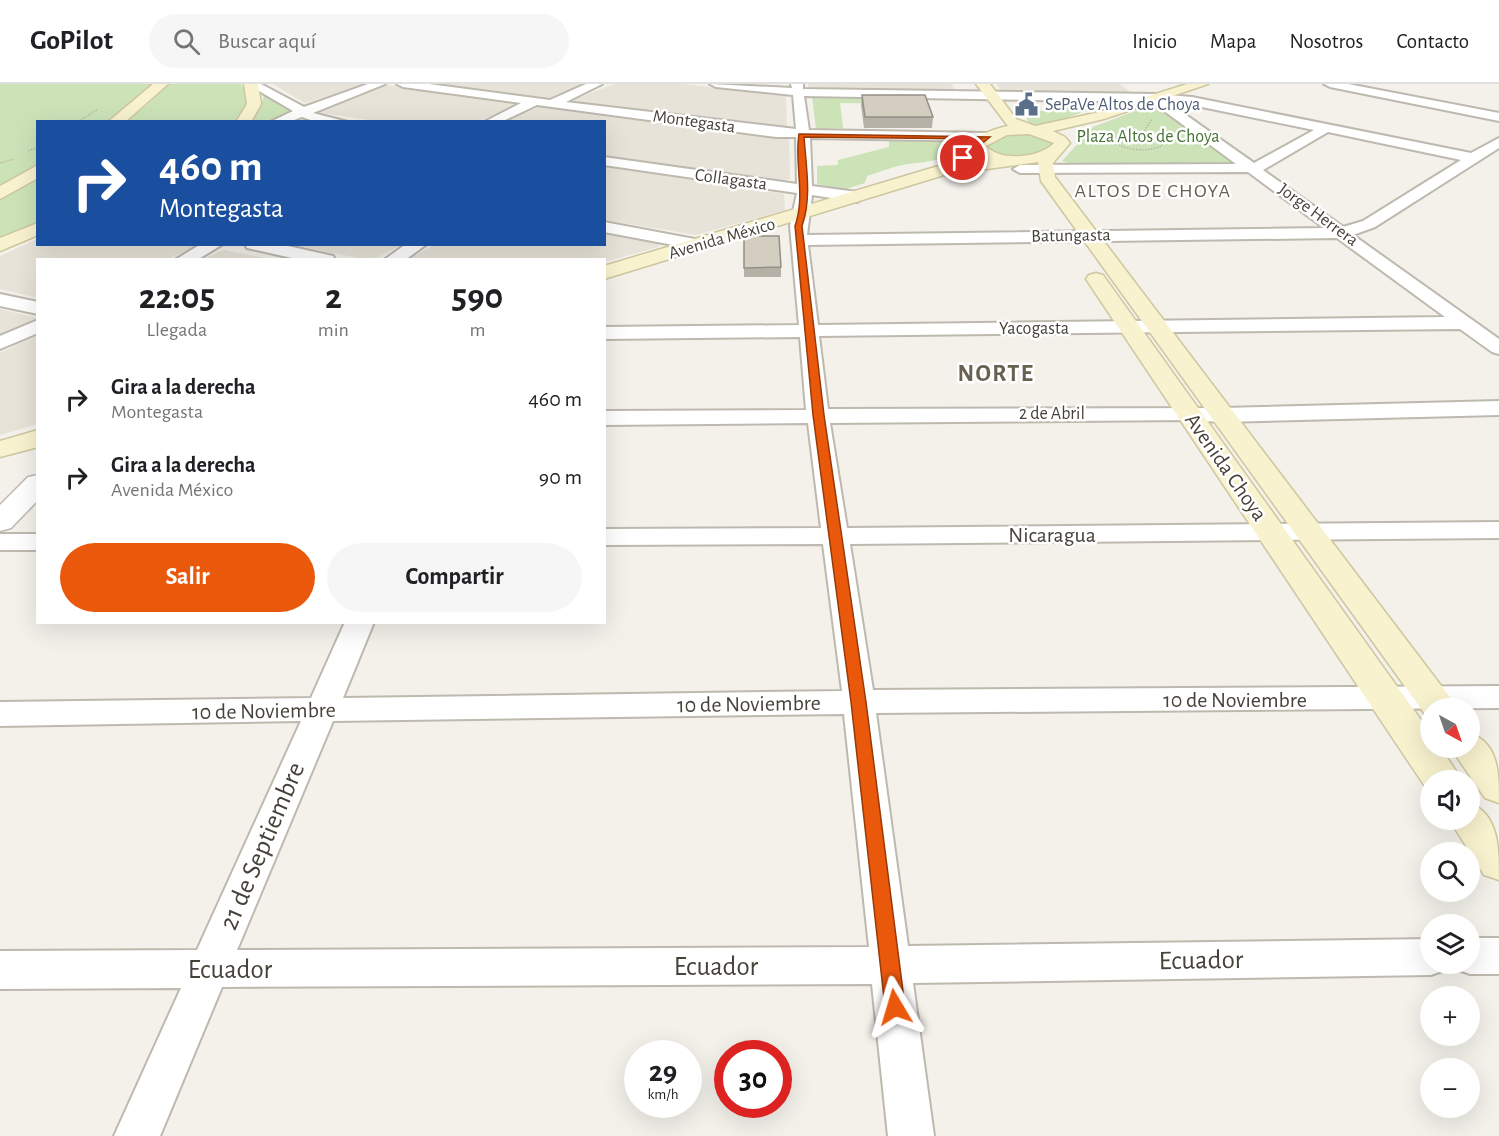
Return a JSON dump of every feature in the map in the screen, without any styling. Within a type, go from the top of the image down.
[{"type":"main road","points":[[118,120],[161,84]]},
{"type":"main road","points":[[244,120],[256,101],[256,93],[252,84]]},
{"type":"main road","points":[[985,139],[1099,116],[1201,84]]},
{"type":"main road","points":[[968,89],[994,128],[985,139],[986,153],[1031,159]]},
{"type":"main road","points":[[987,89],[1011,122],[1032,131],[1054,136],[1031,159]]},
{"type":"main road","points":[[946,170],[1031,159],[1099,116]]},
{"type":"main road","name":"Avenida México","points":[[606,272],[946,170],[985,139]]},
{"type":"main road","name":"Avenida Choya","points":[[1031,159],[1079,236],[1130,328],[1435,770]]},
{"type":"main road","points":[[0,194],[36,172]]},
{"type":"main road","points":[[0,245],[36,229]]},
{"type":"main road","name":"Avenida Choya","points":[[1079,236],[1159,328],[1433,698]]},
{"type":"main road","points":[[0,449],[36,439]]},
{"type":"main road","points":[[1477,758],[1499,788]]},
{"type":"main road","points":[[1477,830],[1499,862]]},
{"type":"street","points":[[252,84],[300,112],[330,120]]},
{"type":"street","points":[[281,120],[379,84]]},
{"type":"street","name":"Montegasta","points":[[403,84],[801,135],[985,139]]},
{"type":"street","points":[[551,104],[596,84]]},
{"type":"street","points":[[716,84],[798,88],[987,89],[1192,101],[1474,158]]},
{"type":"street","name":"Jorge Herrera","points":[[1136,84],[1499,348]]},
{"type":"street","points":[[1330,84],[1499,117]]},
{"type":"street","points":[[1378,93],[1403,84]]},
{"type":"street","points":[[798,88],[802,215],[818,415],[859,702],[911,1136]]},
{"type":"street","points":[[494,120],[535,101]]},
{"type":"street","points":[[1031,159],[1252,168],[1262,166],[1326,128]]},
{"type":"street","name":"Batungasta","points":[[802,215],[1079,236],[1342,233],[1369,224],[1498,144]]},
{"type":"street","name":"Collagasta","points":[[606,162],[802,215],[857,197]]},
{"type":"street","points":[[606,227],[700,245]]},
{"type":"street","points":[[187,258],[211,246]]},
{"type":"street","points":[[262,246],[318,258]]},
{"type":"street","points":[[396,258],[416,246]]},
{"type":"street","points":[[0,300],[36,308]]},
{"type":"street","name":"Yacogasta","points":[[606,333],[1463,323]]},
{"type":"street","points":[[0,343],[36,327]]},
{"type":"street","name":"2 de Abril","points":[[606,418],[1188,413],[1223,415],[1499,408]]},
{"type":"street","points":[[0,522],[36,485]]},
{"type":"street","name":"Nicaragua","points":[[606,537],[1272,534],[1499,530]]},
{"type":"street","points":[[0,542],[36,542]]},
{"type":"street","name":"21 de Septiembre","points":[[136,1136],[359,624]]},
{"type":"street","name":"10 de Noviembre","points":[[1480,699],[1499,697]]},
{"type":"street","name":"10 de Noviembre","points":[[0,714],[859,702],[1387,699],[1420,702]]},
{"type":"street","points":[[1480,956],[1499,956]]},
{"type":"street","name":"Ecuador","points":[[0,970],[890,965],[1420,957]]},
{"type":"path","points":[[1119,136],[1141,136],[1155,139],[1162,146],[1137,150],[1113,142],[1119,136]]},
{"type":"shaded area","points":[[273,84],[367,84],[305,103]]},
{"type":"shaded area","points":[[434,84],[583,84],[545,100]]},
{"type":"shaded area","points":[[614,84],[683,84],[786,96],[787,129],[571,101]]},
{"type":"shaded area","points":[[808,84],[951,84],[956,92],[809,90]]},
{"type":"shaded area","points":[[997,84],[1120,84],[1133,94],[1001,92]]},
{"type":"shaded area","points":[[387,85],[518,104],[481,120],[368,120],[316,112]]},
{"type":"shaded area","points":[[542,106],[789,139],[790,179],[779,181],[606,156],[606,120],[509,120]]},
{"type":"shaded area","points":[[606,166],[784,194],[785,210],[696,235],[606,220]]},
{"type":"shaded area","points":[[606,234],[659,243],[658,247],[606,262],[606,258],[410,258],[433,246],[606,246]]},
{"type":"shaded area","points":[[36,239],[36,246],[198,246],[169,258],[36,258],[36,298],[0,289],[0,256]]},
{"type":"shaded area","points":[[298,246],[399,246],[378,257],[358,258]]},
{"type":"shaded area","points":[[224,250],[265,258],[205,258]]},
{"type":"shaded area","points":[[0,309],[36,318],[36,319],[0,335]]},
{"type":"shaded area","points":[[36,335],[36,424],[0,435],[0,353]]},
{"type":"green space","points":[[0,84],[154,84],[108,120],[36,120],[36,165],[0,187]]},
{"type":"green space","points":[[168,84],[241,84],[249,101],[236,120],[126,120],[146,106]]},
{"type":"green space","points":[[264,95],[289,111],[270,120],[252,120],[260,109]]},
{"type":"green space","points":[[819,95],[913,97],[916,104],[840,103],[843,128],[816,129],[812,97]]},
{"type":"green space","points":[[1065,98],[1116,101],[1048,124],[1030,124],[1022,111],[1047,111],[1044,106],[1070,106]]},
{"type":"green space","name":"Plaza Altos de Choya","points":[[1148,106],[1156,106],[1233,161],[1233,164],[1079,166],[1062,161],[1093,127]]},
{"type":"green space","points":[[1034,133],[1054,144],[1041,153],[1016,157],[992,151],[989,145],[1000,136]]},
{"type":"green space","points":[[889,139],[957,143],[940,158],[887,169],[867,176],[865,183],[843,190],[817,184],[817,166],[838,165],[838,160],[889,147]]},
{"type":"green space","points":[[36,177],[36,224],[0,240],[0,199]]},
{"type":"building","points":[[862,95],[925,95],[933,117],[865,117]]},
{"type":"building","points":[[744,236],[779,236],[781,267],[744,268]]},
{"type":"place","name":"SePaVe Altos de Choya","points":[[1027,105]]},
{"type":"district","name":"ALTOS DE CHOYA","points":[[1153,191]]},
{"type":"district","name":"NORTE","points":[[996,374]]},
{"type":"route","points":[[895,1007],[859,702],[818,415],[798,226],[802,215],[804,191],[801,135],[987,137],[963,158]]}]
